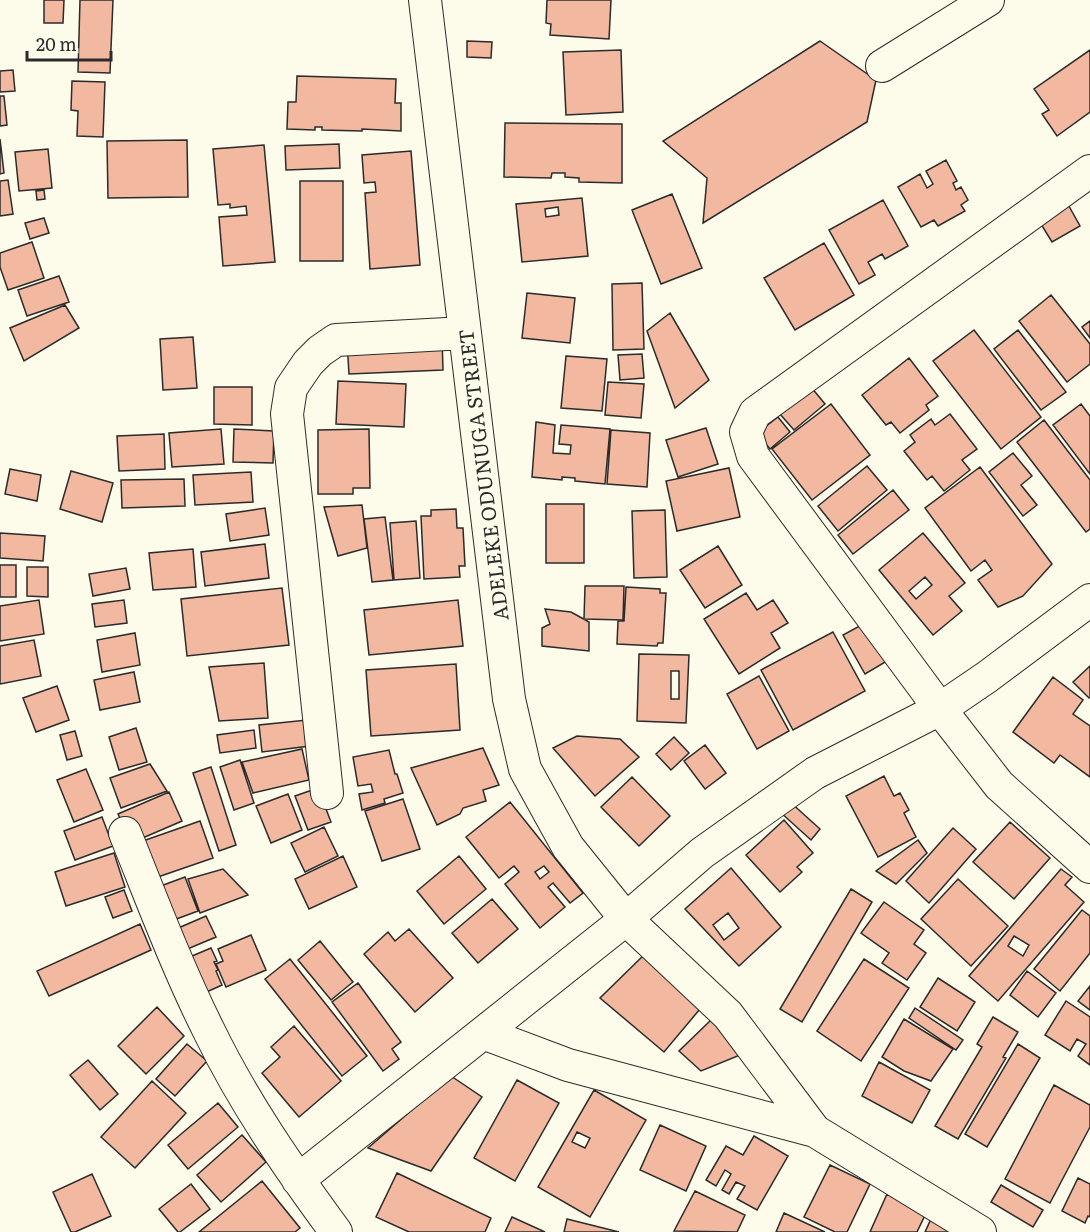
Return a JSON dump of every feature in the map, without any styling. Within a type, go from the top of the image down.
[{"type":"street","name":"ADELEKE ODUNUGA STREET","points":[[425,0],[509,699],[525,768],[568,847],[626,919],[728,1015],[815,1131]]},
{"type":"street","points":[[882,66],[988,0]]},
{"type":"street","points":[[1090,171],[755,412],[746,432],[753,456],[999,785],[1090,867]]},
{"type":"street","points":[[327,793],[287,414],[291,388],[308,363],[336,340],[465,333]]},
{"type":"street","points":[[298,1180],[626,919],[702,854],[815,773],[940,709],[1090,600]]},
{"type":"street","points":[[125,833],[171,948],[209,1032],[255,1114],[298,1180],[336,1232]]},
{"type":"street","points":[[483,1033],[568,1065],[815,1131],[980,1232]]},
{"type":"building","points":[[44,0],[64,0],[63,23],[44,23]]},
{"type":"building","points":[[80,0],[113,0],[110,73],[78,72]]},
{"type":"building","points":[[547,0],[611,0],[609,39],[550,35],[551,24],[546,23]]},
{"type":"building","points":[[467,41],[492,42],[491,58],[467,57]]},
{"type":"building","points":[[820,41],[876,80],[867,122],[703,223],[707,178],[663,141]]},
{"type":"building","points":[[621,50],[623,112],[566,115],[563,52]]},
{"type":"building","points":[[1090,50],[1090,112],[1057,136],[1042,114],[1049,110],[1034,89]]},
{"type":"building","points":[[13,70],[15,91],[0,92],[0,71]]},
{"type":"building","points":[[297,76],[396,79],[395,103],[401,103],[401,131],[322,130],[322,127],[315,127],[315,130],[287,129],[288,102],[296,102]]},
{"type":"building","points":[[72,81],[105,82],[103,137],[77,136],[78,111],[71,110]]},
{"type":"building","points":[[0,96],[4,96],[7,125],[0,126]]},
{"type":"building","points":[[505,123],[622,124],[622,183],[579,182],[579,178],[565,177],[565,173],[552,173],[551,178],[504,177]]},
{"type":"building","points":[[0,139],[4,173],[0,174]]},
{"type":"building","points":[[187,140],[188,197],[108,198],[107,141]]},
{"type":"building","points":[[339,144],[340,168],[286,170],[285,146]]},
{"type":"building","points":[[264,145],[275,262],[223,266],[219,217],[247,215],[246,206],[230,208],[230,204],[218,205],[213,149]]},
{"type":"building","points":[[48,149],[52,188],[19,191],[15,152]]},
{"type":"building","points":[[411,151],[420,265],[370,269],[365,193],[376,192],[375,182],[364,183],[362,155]]},
{"type":"building","points":[[946,160],[957,181],[953,183],[956,190],[961,187],[968,200],[961,205],[965,211],[938,226],[934,220],[921,227],[898,187],[920,174],[927,188],[933,184],[926,171]]},
{"type":"building","points":[[8,180],[13,214],[0,216],[0,181]]},
{"type":"building","points":[[300,181],[343,181],[343,261],[300,261]]},
{"type":"building","points":[[44,190],[45,199],[37,200],[36,191]]},
{"type":"building","points":[[672,194],[702,268],[661,284],[632,210]]},
{"type":"building","points":[[582,198],[588,256],[522,262],[516,204]],"holes":[[[558,207],[559,215],[546,217],[545,209]]]},
{"type":"building","points":[[1065,199],[1080,226],[1052,242],[1036,216]]},
{"type":"building","points":[[883,200],[908,246],[885,259],[882,254],[868,262],[875,275],[859,284],[829,230]]},
{"type":"building","points":[[44,218],[49,233],[30,239],[25,223]]},
{"type":"building","points":[[32,242],[44,278],[8,290],[0,267],[0,253]]},
{"type":"building","points":[[824,243],[854,295],[795,330],[764,278]]},
{"type":"building","points":[[59,276],[69,302],[27,316],[18,290]]},
{"type":"building","points":[[642,283],[644,349],[613,350],[612,284]]},
{"type":"building","points":[[527,293],[575,298],[570,343],[522,338]]},
{"type":"building","points":[[1051,295],[1090,344],[1090,364],[1067,382],[1019,321]]},
{"type":"building","points":[[65,305],[79,328],[24,361],[10,328]]},
{"type":"building","points":[[670,313],[709,380],[675,408],[647,331]]},
{"type":"building","points":[[1090,321],[1090,338],[1082,327]]},
{"type":"building","points":[[974,330],[1041,417],[1001,449],[933,361]]},
{"type":"building","points":[[1018,330],[1066,392],[1041,410],[994,349]]},
{"type":"building","points":[[193,337],[197,388],[163,390],[160,339]]},
{"type":"building","points":[[442,337],[443,370],[349,374],[347,342]]},
{"type":"building","points":[[642,354],[644,378],[620,380],[618,355]]},
{"type":"building","points":[[566,356],[607,359],[602,411],[561,408]]},
{"type":"building","points":[[909,358],[938,396],[926,405],[929,410],[900,433],[891,422],[886,425],[862,395]]},
{"type":"building","points":[[338,381],[406,384],[404,427],[336,424]]},
{"type":"building","points":[[608,382],[644,384],[641,418],[605,415]]},
{"type":"building","points":[[214,387],[252,387],[252,425],[214,424]]},
{"type":"building","points":[[811,387],[825,404],[794,430],[779,413]]},
{"type":"building","points":[[831,404],[870,455],[812,500],[772,449]]},
{"type":"building","points":[[1081,404],[1090,416],[1090,474],[1053,425]]},
{"type":"building","points":[[950,414],[977,449],[962,460],[970,470],[944,491],[932,476],[927,480],[904,451],[915,442],[910,435],[931,419],[935,425]]},
{"type":"building","points":[[778,417],[790,432],[770,449],[757,433]]},
{"type":"building","points":[[1044,420],[1090,480],[1090,529],[1086,532],[1017,442]]},
{"type":"building","points":[[536,422],[555,425],[553,453],[570,454],[571,445],[559,444],[561,425],[610,429],[605,484],[575,481],[575,478],[562,477],[562,480],[532,477]]},
{"type":"building","points":[[706,428],[718,464],[678,477],[666,440]]},
{"type":"building","points":[[221,429],[224,464],[172,467],[169,433]]},
{"type":"building","points":[[234,429],[274,431],[273,463],[233,462]]},
{"type":"building","points":[[369,429],[370,488],[353,488],[353,494],[318,494],[318,430]]},
{"type":"building","points":[[611,430],[650,433],[647,487],[607,484]]},
{"type":"building","points":[[164,434],[165,469],[119,471],[117,436]]},
{"type":"building","points":[[1013,453],[1032,476],[1021,485],[1037,505],[1023,516],[989,472]]},
{"type":"building","points":[[867,466],[887,490],[838,531],[818,506]]},
{"type":"building","points":[[980,467],[1052,564],[1023,596],[998,607],[978,580],[992,570],[985,560],[971,571],[925,508]]},
{"type":"building","points":[[729,468],[740,517],[677,531],[666,481]]},
{"type":"building","points":[[10,469],[41,475],[37,501],[5,494]]},
{"type":"building","points":[[71,471],[113,483],[102,522],[60,509]]},
{"type":"building","points":[[251,472],[253,502],[195,505],[193,475]]},
{"type":"building","points":[[184,479],[185,506],[122,508],[121,480]]},
{"type":"building","points":[[893,490],[909,510],[853,554],[838,535]]},
{"type":"building","points":[[546,504],[584,504],[584,563],[546,563]]},
{"type":"building","points":[[362,505],[367,548],[338,556],[324,507]]},
{"type":"building","points":[[265,508],[269,535],[230,541],[226,514]]},
{"type":"building","points":[[456,509],[457,528],[463,528],[465,566],[459,566],[460,577],[424,579],[421,516],[431,516],[431,510]]},
{"type":"building","points":[[665,510],[667,577],[634,578],[632,511]]},
{"type":"building","points":[[385,517],[393,580],[372,582],[364,519]]},
{"type":"building","points":[[416,521],[420,578],[394,580],[390,523]]},
{"type":"building","points":[[0,533],[45,536],[43,561],[0,558]]},
{"type":"building","points":[[923,533],[965,583],[949,596],[962,611],[933,635],[879,570]],"holes":[[[925,577],[932,585],[916,599],[909,591]]]},
{"type":"building","points":[[265,544],[269,578],[205,586],[201,552]]},
{"type":"building","points":[[718,546],[742,585],[705,608],[680,570]]},
{"type":"building","points":[[193,549],[196,587],[153,590],[149,553]]},
{"type":"building","points":[[0,565],[16,565],[16,597],[0,597]]},
{"type":"building","points":[[27,567],[48,567],[48,597],[27,596]]},
{"type":"building","points":[[126,568],[130,589],[93,596],[89,574]]},
{"type":"building","points":[[585,586],[624,586],[623,620],[584,619]]},
{"type":"building","points":[[626,587],[660,589],[660,593],[666,593],[663,643],[658,643],[657,646],[617,644],[618,621],[624,621]]},
{"type":"building","points":[[282,588],[289,645],[187,656],[181,599]]},
{"type":"building","points":[[746,593],[757,610],[773,600],[788,623],[771,633],[780,648],[739,674],[704,619]]},
{"type":"building","points":[[39,600],[44,634],[0,641],[0,606]]},
{"type":"building","points":[[124,600],[127,623],[95,627],[92,604]]},
{"type":"building","points":[[458,600],[463,646],[369,655],[364,610]]},
{"type":"building","points":[[545,609],[571,612],[589,622],[589,651],[542,646],[542,628],[550,624]]},
{"type":"building","points":[[865,623],[887,661],[865,674],[843,635]]},
{"type":"building","points":[[833,632],[865,691],[793,730],[761,670]]},
{"type":"building","points":[[135,633],[140,665],[102,672],[97,640]]},
{"type":"building","points":[[34,640],[41,676],[0,684],[0,646]]},
{"type":"building","points":[[639,654],[689,655],[686,723],[637,721]],"holes":[[[671,671],[679,671],[679,699],[671,699]]]},
{"type":"building","points":[[264,663],[268,718],[219,721],[209,667]]},
{"type":"building","points":[[456,664],[460,730],[371,736],[366,670]]},
{"type":"building","points":[[1090,666],[1090,697],[1089,698],[1073,682]]},
{"type":"building","points":[[134,672],[140,702],[100,710],[94,680]]},
{"type":"building","points":[[759,676],[789,731],[757,749],[727,694]]},
{"type":"building","points":[[1053,677],[1083,700],[1073,714],[1090,726],[1090,777],[1060,755],[1054,763],[1013,732]]},
{"type":"building","points":[[57,686],[69,720],[36,732],[23,698]]},
{"type":"building","points":[[307,720],[310,746],[262,752],[259,725]]},
{"type":"building","points":[[136,728],[147,762],[119,770],[109,737]]},
{"type":"building","points":[[254,730],[256,748],[220,753],[217,735]]},
{"type":"building","points":[[75,731],[82,756],[67,760],[60,735]]},
{"type":"building","points":[[577,736],[620,739],[639,757],[595,796],[553,748]]},
{"type":"building","points":[[674,737],[689,753],[671,770],[656,754]]},
{"type":"building","points":[[705,745],[726,773],[705,789],[684,761]]},
{"type":"building","points":[[483,748],[499,785],[483,790],[486,801],[463,808],[460,814],[437,825],[411,768]]},
{"type":"building","points":[[302,749],[309,780],[253,793],[242,762]]},
{"type":"building","points":[[389,750],[403,793],[384,799],[385,803],[362,810],[359,794],[373,792],[371,784],[358,786],[353,757]]},
{"type":"building","points":[[240,760],[254,803],[234,810],[220,767]]},
{"type":"building","points":[[150,764],[167,791],[121,808],[110,778]]},
{"type":"building","points":[[211,767],[236,845],[219,851],[193,773]]},
{"type":"building","points":[[86,769],[103,810],[74,822],[57,780]]},
{"type":"building","points":[[884,776],[894,796],[900,793],[909,810],[904,813],[916,837],[878,857],[846,796]]},
{"type":"building","points":[[632,777],[670,816],[639,846],[601,807]]},
{"type":"building","points":[[318,788],[331,822],[308,830],[295,796]]},
{"type":"building","points":[[169,792],[182,821],[131,843],[118,814]]},
{"type":"building","points":[[288,794],[302,830],[271,843],[256,806]]},
{"type":"building","points":[[403,799],[420,849],[382,861],[365,811]]},
{"type":"building","points":[[789,801],[820,829],[811,840],[780,812]]},
{"type":"building","points":[[510,802],[583,893],[570,903],[553,883],[548,887],[565,907],[540,928],[505,884],[519,872],[514,866],[499,878],[466,837]],"holes":[[[544,866],[549,872],[540,879],[535,872]]]},
{"type":"building","points":[[102,817],[113,846],[75,860],[64,831]]},
{"type":"building","points":[[784,820],[813,853],[797,867],[802,872],[780,892],[746,855]]},
{"type":"building","points":[[200,821],[213,858],[152,879],[140,842]]},
{"type":"building","points":[[1010,822],[1050,858],[1014,899],[973,862]]},
{"type":"building","points":[[324,827],[338,856],[305,872],[291,843]]},
{"type":"building","points":[[953,828],[976,849],[929,903],[906,881]]},
{"type":"building","points":[[918,840],[927,853],[896,884],[876,871]]},
{"type":"building","points":[[114,853],[125,887],[66,906],[55,872]]},
{"type":"building","points":[[343,856],[357,887],[309,909],[295,879]]},
{"type":"building","points":[[459,856],[486,889],[444,924],[417,891]]},
{"type":"building","points":[[731,868],[781,927],[739,966],[685,909]],"holes":[[[728,913],[739,928],[724,940],[713,925]]]},
{"type":"building","points":[[223,869],[248,895],[200,913],[188,879]]},
{"type":"building","points":[[1061,869],[1072,877],[1065,885],[1084,902],[998,1001],[969,976]],"holes":[[[1014,936],[1029,945],[1023,956],[1008,946]]]},
{"type":"building","points":[[185,877],[198,911],[171,921],[158,887]]},
{"type":"building","points":[[958,879],[1008,926],[971,966],[921,919]]},
{"type":"building","points":[[851,889],[872,902],[802,1022],[780,1009]]},
{"type":"building","points":[[124,890],[132,911],[113,918],[105,897]]},
{"type":"building","points":[[492,899],[518,929],[478,963],[452,933]]},
{"type":"building","points":[[884,902],[924,930],[914,944],[926,953],[907,980],[882,963],[889,953],[861,933]]},
{"type":"building","points":[[1082,910],[1090,916],[1090,953],[1060,991],[1034,969]]},
{"type":"building","points":[[206,916],[216,937],[185,950],[176,929]]},
{"type":"building","points":[[140,924],[151,950],[49,996],[37,971]]},
{"type":"building","points":[[409,929],[453,978],[415,1012],[364,954],[388,932],[395,941]]},
{"type":"building","points":[[251,935],[266,970],[226,987],[216,964],[223,961],[218,949]]},
{"type":"building","points":[[320,941],[353,982],[331,1000],[298,960]]},
{"type":"building","points":[[211,948],[217,961],[214,962],[222,985],[200,995],[185,959]]},
{"type":"building","points":[[648,951],[705,1003],[664,1052],[600,998]]},
{"type":"building","points":[[290,959],[367,1056],[342,1076],[265,979]]},
{"type":"building","points":[[864,959],[909,988],[861,1061],[817,1031]]},
{"type":"building","points":[[1027,971],[1056,993],[1038,1017],[1010,995]]},
{"type":"building","points":[[938,978],[975,1002],[957,1031],[920,1007]]},
{"type":"building","points":[[358,983],[401,1042],[392,1049],[399,1059],[383,1071],[332,1002]]},
{"type":"building","points":[[1090,986],[1090,1010],[1078,1001]]},
{"type":"building","points":[[1066,1001],[1090,1017],[1090,1065],[1078,1056],[1086,1044],[1077,1039],[1070,1051],[1045,1035]]},
{"type":"building","points":[[157,1007],[184,1036],[146,1074],[118,1046]]},
{"type":"building","points":[[915,1008],[963,1040],[956,1050],[909,1018]]},
{"type":"building","points":[[993,1017],[1018,1032],[1003,1057],[1006,1058],[958,1139],[935,1126],[982,1047],[977,1044]]},
{"type":"building","points":[[712,1019],[745,1053],[701,1071],[679,1051]]},
{"type":"building","points":[[904,1019],[953,1049],[931,1081],[904,1071],[882,1057]]},
{"type":"building","points":[[294,1026],[341,1081],[299,1117],[262,1073],[280,1057],[271,1047]]},
{"type":"building","points":[[187,1044],[207,1061],[175,1096],[156,1079]]},
{"type":"building","points":[[1018,1044],[1040,1058],[987,1147],[965,1134]]},
{"type":"building","points":[[88,1060],[118,1094],[100,1110],[70,1075]]},
{"type":"building","points":[[879,1062],[930,1090],[912,1123],[862,1096]]},
{"type":"building","points":[[451,1076],[482,1097],[431,1171],[368,1148]]},
{"type":"building","points":[[517,1080],[559,1103],[515,1181],[474,1158]]},
{"type":"building","points":[[152,1081],[186,1113],[135,1168],[101,1137]]},
{"type":"building","points":[[1054,1085],[1090,1105],[1090,1127],[1050,1203],[1005,1179]]},
{"type":"building","points":[[594,1090],[646,1120],[590,1217],[538,1187]],"holes":[[[577,1132],[590,1138],[585,1148],[572,1142]]]},
{"type":"building","points":[[218,1103],[238,1127],[188,1169],[168,1145]]},
{"type":"building","points":[[660,1125],[706,1146],[686,1191],[640,1170]]},
{"type":"building","points":[[242,1135],[266,1162],[221,1202],[197,1175]]},
{"type":"building","points":[[754,1136],[788,1156],[757,1210],[737,1199],[745,1186],[736,1182],[729,1194],[722,1190],[731,1174],[725,1170],[716,1186],[706,1180],[726,1146],[743,1155]]},
{"type":"building","points":[[830,1165],[870,1184],[847,1232],[835,1232],[804,1217]]},
{"type":"building","points":[[397,1173],[491,1218],[485,1232],[409,1232],[376,1217]]},
{"type":"building","points":[[92,1174],[111,1216],[71,1232],[53,1192]]},
{"type":"building","points":[[1078,1178],[1090,1184],[1090,1217],[1088,1216],[1085,1223],[1062,1211]]},
{"type":"building","points":[[262,1181],[300,1228],[295,1232],[199,1232]]},
{"type":"building","points":[[191,1184],[210,1209],[178,1232],[159,1209]]},
{"type":"building","points":[[1001,1185],[1043,1210],[1033,1227],[991,1202]]},
{"type":"building","points":[[695,1191],[745,1215],[737,1232],[674,1231]]},
{"type":"building","points":[[887,1194],[926,1213],[917,1232],[870,1232]]},
{"type":"building","points":[[784,1213],[825,1232],[776,1232]]},
{"type":"building","points":[[512,1217],[545,1232],[505,1232]]},
{"type":"building","points":[[567,1219],[619,1232],[564,1232]]},
{"type":"building","points":[[931,1219],[958,1232],[925,1232]]}]
